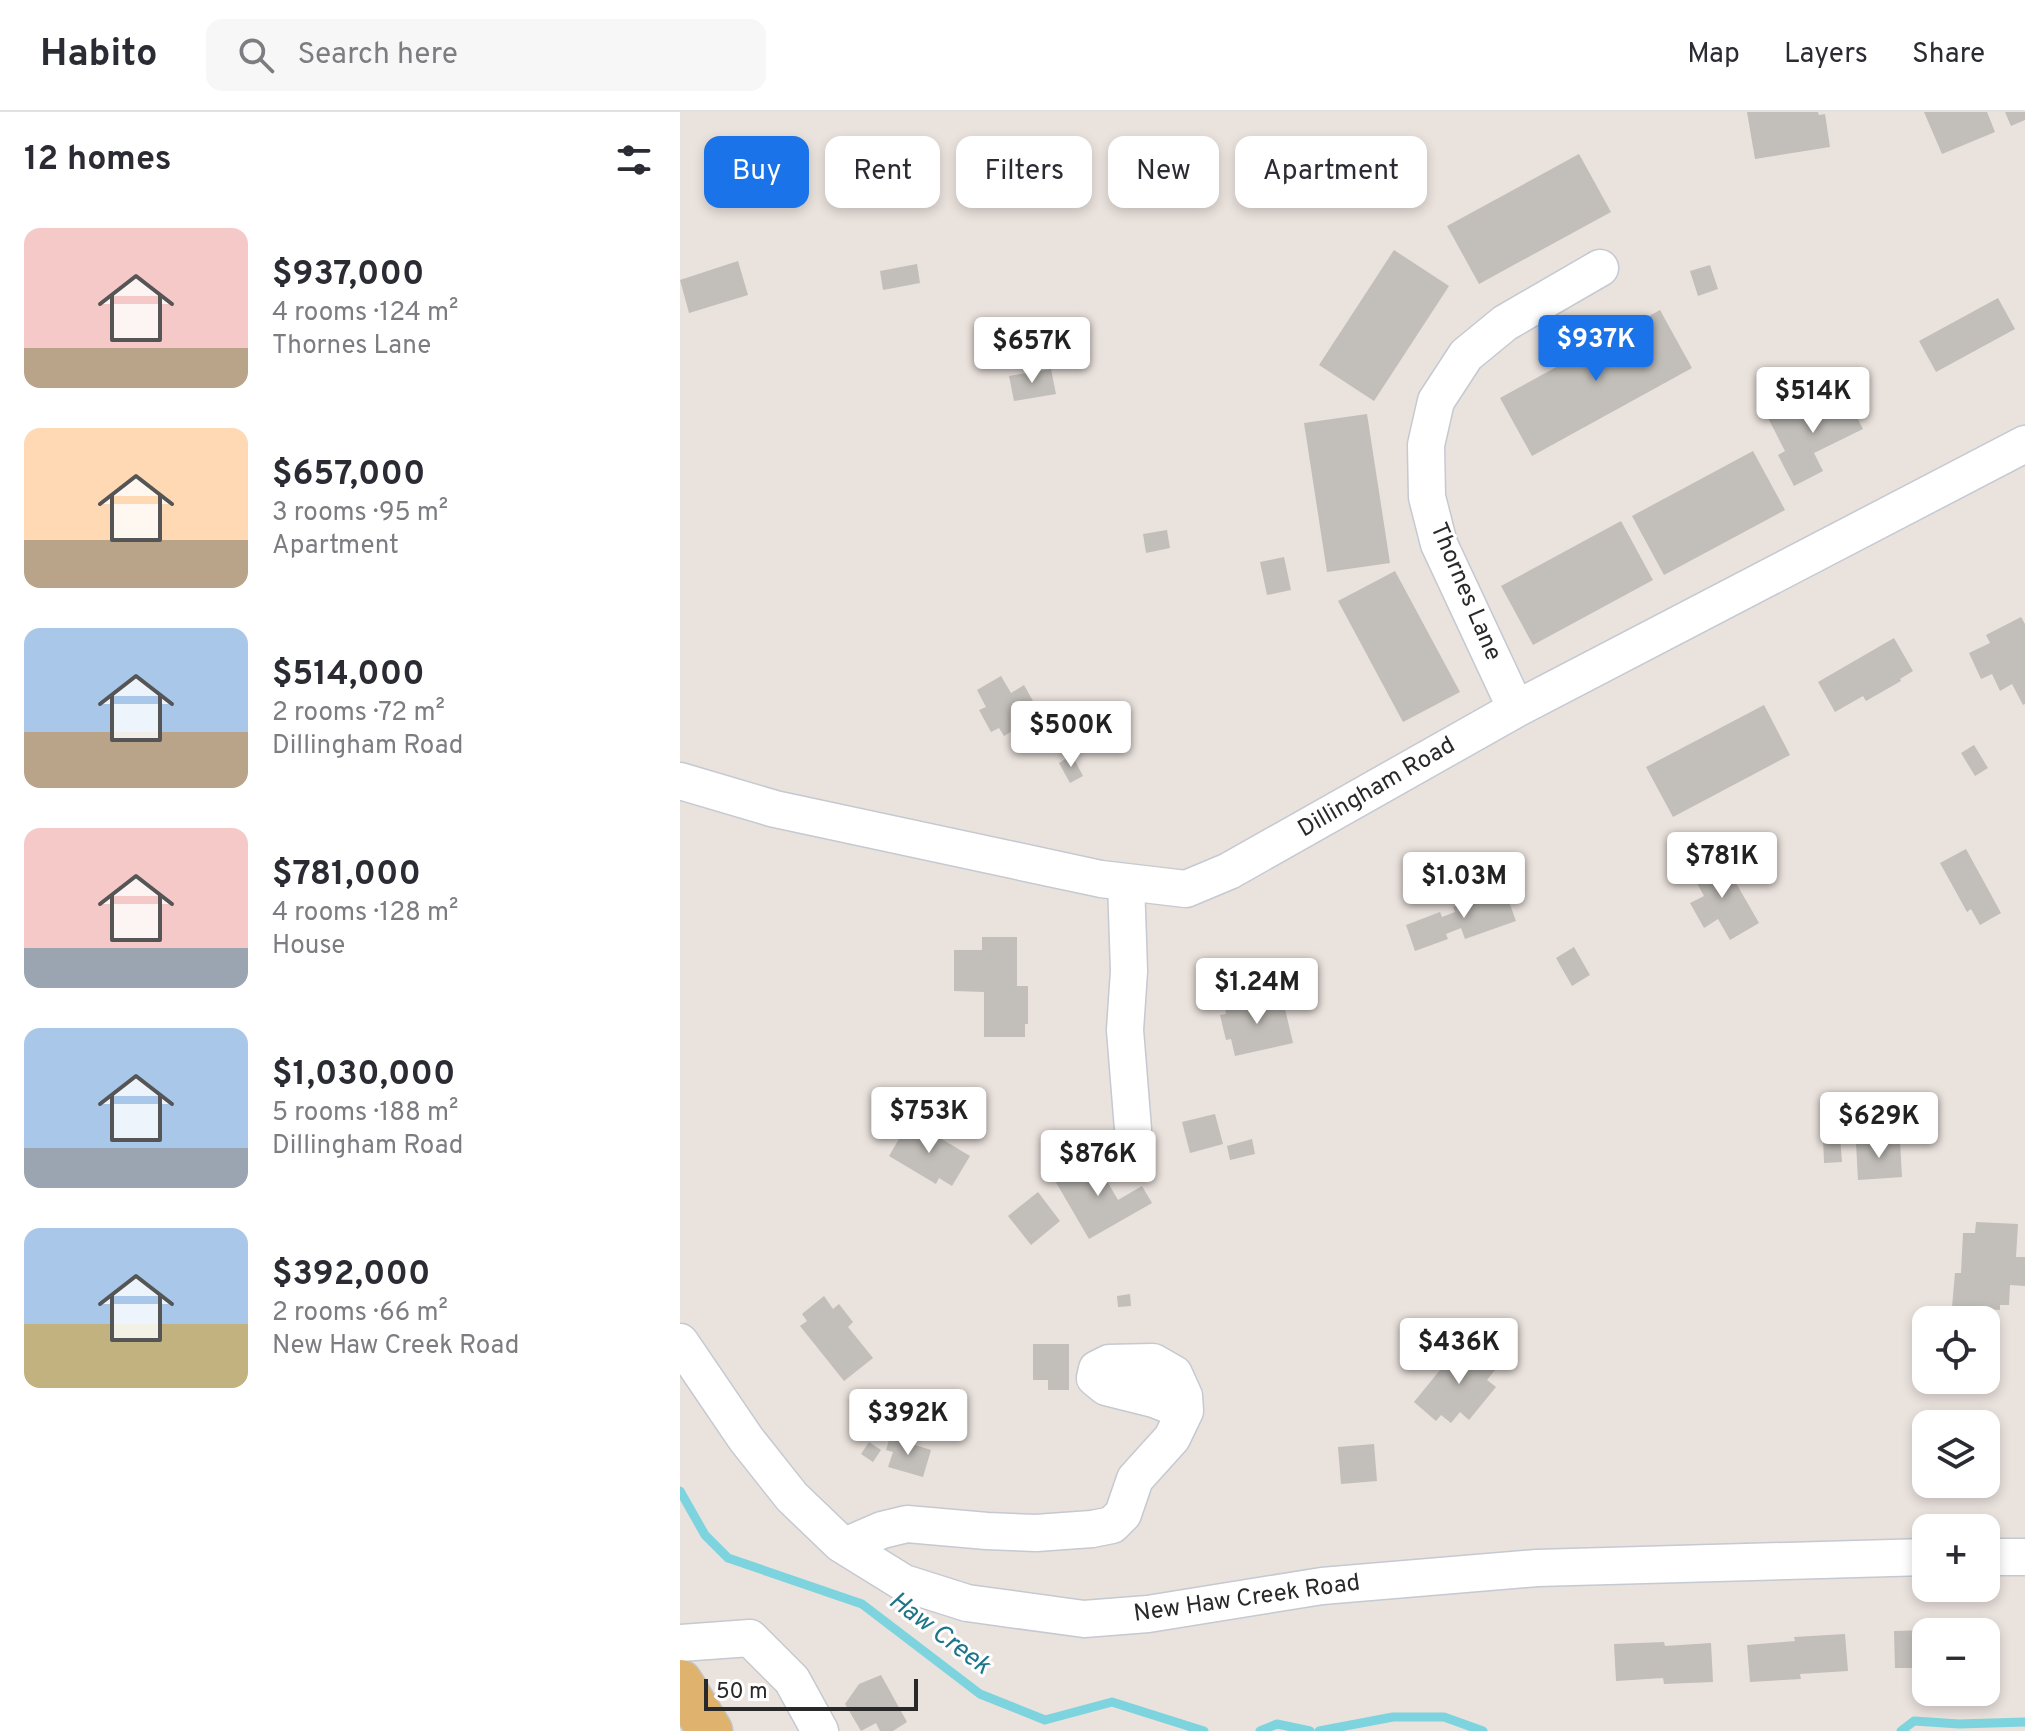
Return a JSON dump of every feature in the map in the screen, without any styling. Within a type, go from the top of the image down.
[{"type":"main road","points":[[680,1682],[710,1731]]},
{"type":"street","name":"Thornes Lane","points":[[1516,709],[1439,544],[1427,497],[1426,445],[1436,401],[1466,355],[1505,323],[1600,268]]},
{"type":"street","name":"Dillingham Road","points":[[680,781],[775,809],[1101,879],[1186,889],[1229,871],[1516,709],[2025,444]]},
{"type":"street","points":[[1126,882],[1129,971],[1125,1030],[1133,1129]]},
{"type":"street","name":"New Haw Creek Road","points":[[680,1342],[746,1439],[792,1497],[845,1546],[904,1583],[967,1603],[1084,1619],[1148,1614],[1322,1586],[1537,1568],[1912,1557]]},
{"type":"street","points":[[845,1546],[882,1530],[907,1524],[1036,1533],[1112,1525],[1123,1514],[1135,1479],[1172,1438],[1185,1411]]},
{"type":"street","points":[[2000,1557],[2025,1557]]},
{"type":"street","points":[[680,1643],[750,1638],[792,1680],[820,1731]]},
{"type":"building","points":[[1747,112],[1825,114],[1830,147],[1755,159]]},
{"type":"building","points":[[1924,112],[1987,112],[1995,132],[1942,154]]},
{"type":"building","points":[[2005,112],[2025,112],[2025,120],[2011,126]]},
{"type":"building","points":[[1579,154],[1611,212],[1479,284],[1447,226]]},
{"type":"building","points":[[1394,250],[1449,286],[1374,401],[1319,365]]},
{"type":"building","points":[[738,261],[748,295],[689,313],[680,280]]},
{"type":"building","points":[[917,264],[920,283],[883,290],[880,271]]},
{"type":"building","points":[[1710,265],[1718,289],[1698,296],[1690,271]]},
{"type":"building","points":[[1998,298],[2015,329],[1936,372],[1919,341]]},
{"type":"building","points":[[1660,310],[1692,368],[1532,456],[1500,398]]},
{"type":"building","points":[[1051,369],[1056,394],[1014,401],[1009,376]]},
{"type":"building","points":[[1844,392],[1863,429],[1814,453],[1823,471],[1794,486],[1778,455],[1785,451],[1768,418],[1790,407],[1796,417],[1811,405],[1813,408]]},
{"type":"building","points":[[1367,414],[1390,563],[1327,572],[1304,423]]},
{"type":"building","points":[[1753,451],[1785,510],[1664,575],[1632,516]]},
{"type":"building","points":[[1621,521],[1653,580],[1533,645],[1501,586]]},
{"type":"building","points":[[1167,530],[1170,548],[1146,553],[1143,534]]},
{"type":"building","points":[[1284,557],[1291,590],[1267,595],[1260,562]]},
{"type":"building","points":[[1395,571],[1460,692],[1403,722],[1338,601]]},
{"type":"building","points":[[2021,617],[2025,624],[2023,705],[2012,684],[2000,691],[1992,674],[1981,679],[1969,653],[1990,643],[1986,635]]},
{"type":"building","points":[[1894,638],[1913,671],[1866,701],[1863,696],[1835,712],[1818,682]]},
{"type":"building","points":[[1001,676],[1011,693],[1024,685],[1047,726],[1023,739],[1017,728],[1004,736],[999,728],[991,732],[979,710],[986,707],[977,690]]},
{"type":"building","points":[[1764,705],[1790,755],[1673,817],[1646,767]]},
{"type":"building","points":[[1067,707],[1074,719],[1057,729],[1050,717]]},
{"type":"building","points":[[1974,745],[1988,768],[1975,776],[1961,753]]},
{"type":"building","points":[[1072,755],[1083,776],[1070,783],[1059,763]]},
{"type":"building","points":[[1966,849],[2001,913],[1980,925],[1971,909],[1967,912],[1940,863]]},
{"type":"building","points":[[1721,857],[1759,923],[1730,940],[1718,919],[1704,928],[1690,903],[1704,896],[1692,874]]},
{"type":"building","points":[[1504,888],[1516,921],[1465,939],[1461,928],[1446,934],[1448,939],[1415,951],[1406,925],[1440,912],[1442,917],[1455,912],[1453,907]]},
{"type":"building","points":[[982,937],[1017,937],[1017,986],[1028,986],[1025,1037],[984,1037],[984,992],[954,991],[954,950],[982,950]]},
{"type":"building","points":[[1574,947],[1590,975],[1572,986],[1556,958]]},
{"type":"building","points":[[1282,996],[1293,1043],[1235,1056],[1231,1039],[1226,1040],[1220,1015],[1226,1014],[1225,1005],[1243,1001],[1243,1005]]},
{"type":"building","points":[[1215,1114],[1223,1144],[1190,1153],[1182,1122]]},
{"type":"building","points":[[910,1120],[970,1156],[952,1186],[939,1178],[936,1184],[889,1156]]},
{"type":"building","points":[[1840,1136],[1842,1162],[1824,1163],[1823,1137]]},
{"type":"building","points":[[1252,1139],[1255,1154],[1230,1160],[1227,1146]]},
{"type":"building","points":[[1900,1141],[1902,1177],[1858,1180],[1856,1143]]},
{"type":"building","points":[[1093,1157],[1118,1200],[1142,1186],[1152,1203],[1089,1239],[1054,1179]]},
{"type":"building","points":[[1038,1192],[1060,1221],[1031,1245],[1008,1216]]},
{"type":"building","points":[[1976,1222],[2018,1224],[2016,1257],[2025,1257],[2025,1286],[2010,1285],[2009,1305],[1952,1306],[1955,1273],[1961,1273],[1963,1233],[1975,1233]]},
{"type":"building","points":[[1130,1294],[1131,1306],[1118,1307],[1117,1296]]},
{"type":"building","points":[[824,1296],[833,1309],[839,1304],[853,1322],[848,1327],[873,1358],[844,1381],[800,1326],[807,1321],[802,1314]]},
{"type":"building","points":[[1033,1344],[1069,1344],[1069,1390],[1048,1390],[1048,1380],[1033,1380]]},
{"type":"building","points":[[1475,1345],[1499,1365],[1487,1380],[1496,1387],[1469,1420],[1460,1412],[1451,1423],[1441,1415],[1436,1421],[1414,1402],[1457,1349],[1466,1357]]},
{"type":"building","points":[[890,1437],[931,1450],[923,1477],[888,1467],[893,1452],[886,1450]]},
{"type":"building","points":[[869,1442],[881,1450],[873,1462],[861,1454]]},
{"type":"building","points":[[1374,1444],[1377,1481],[1341,1484],[1338,1447]]},
{"type":"building","points":[[1912,1630],[1912,1668],[1895,1668],[1894,1631]]},
{"type":"building","points":[[1845,1634],[1848,1671],[1800,1674],[1801,1679],[1750,1682],[1747,1645],[1795,1641],[1794,1637]]},
{"type":"building","points":[[1664,1642],[1665,1646],[1711,1643],[1713,1682],[1664,1684],[1663,1678],[1616,1681],[1614,1644]]},
{"type":"building","points":[[881,1675],[907,1722],[893,1731],[880,1731],[876,1723],[861,1731],[845,1704],[859,1684]]},
{"type":"waterway","name":"Haw Creek","points":[[680,1491],[705,1535],[728,1558],[862,1604],[980,1694],[1045,1720],[1112,1702],[1204,1731]]},
{"type":"waterway","name":"Haw Creek","points":[[1319,1731],[1393,1717],[1444,1717],[1483,1731]]},
{"type":"waterway","name":"Haw Creek","points":[[1901,1731],[1914,1721],[1959,1724],[2025,1722]]},
{"type":"waterway","name":"Haw Creek","points":[[1260,1731],[1277,1724],[1310,1731]]}]
